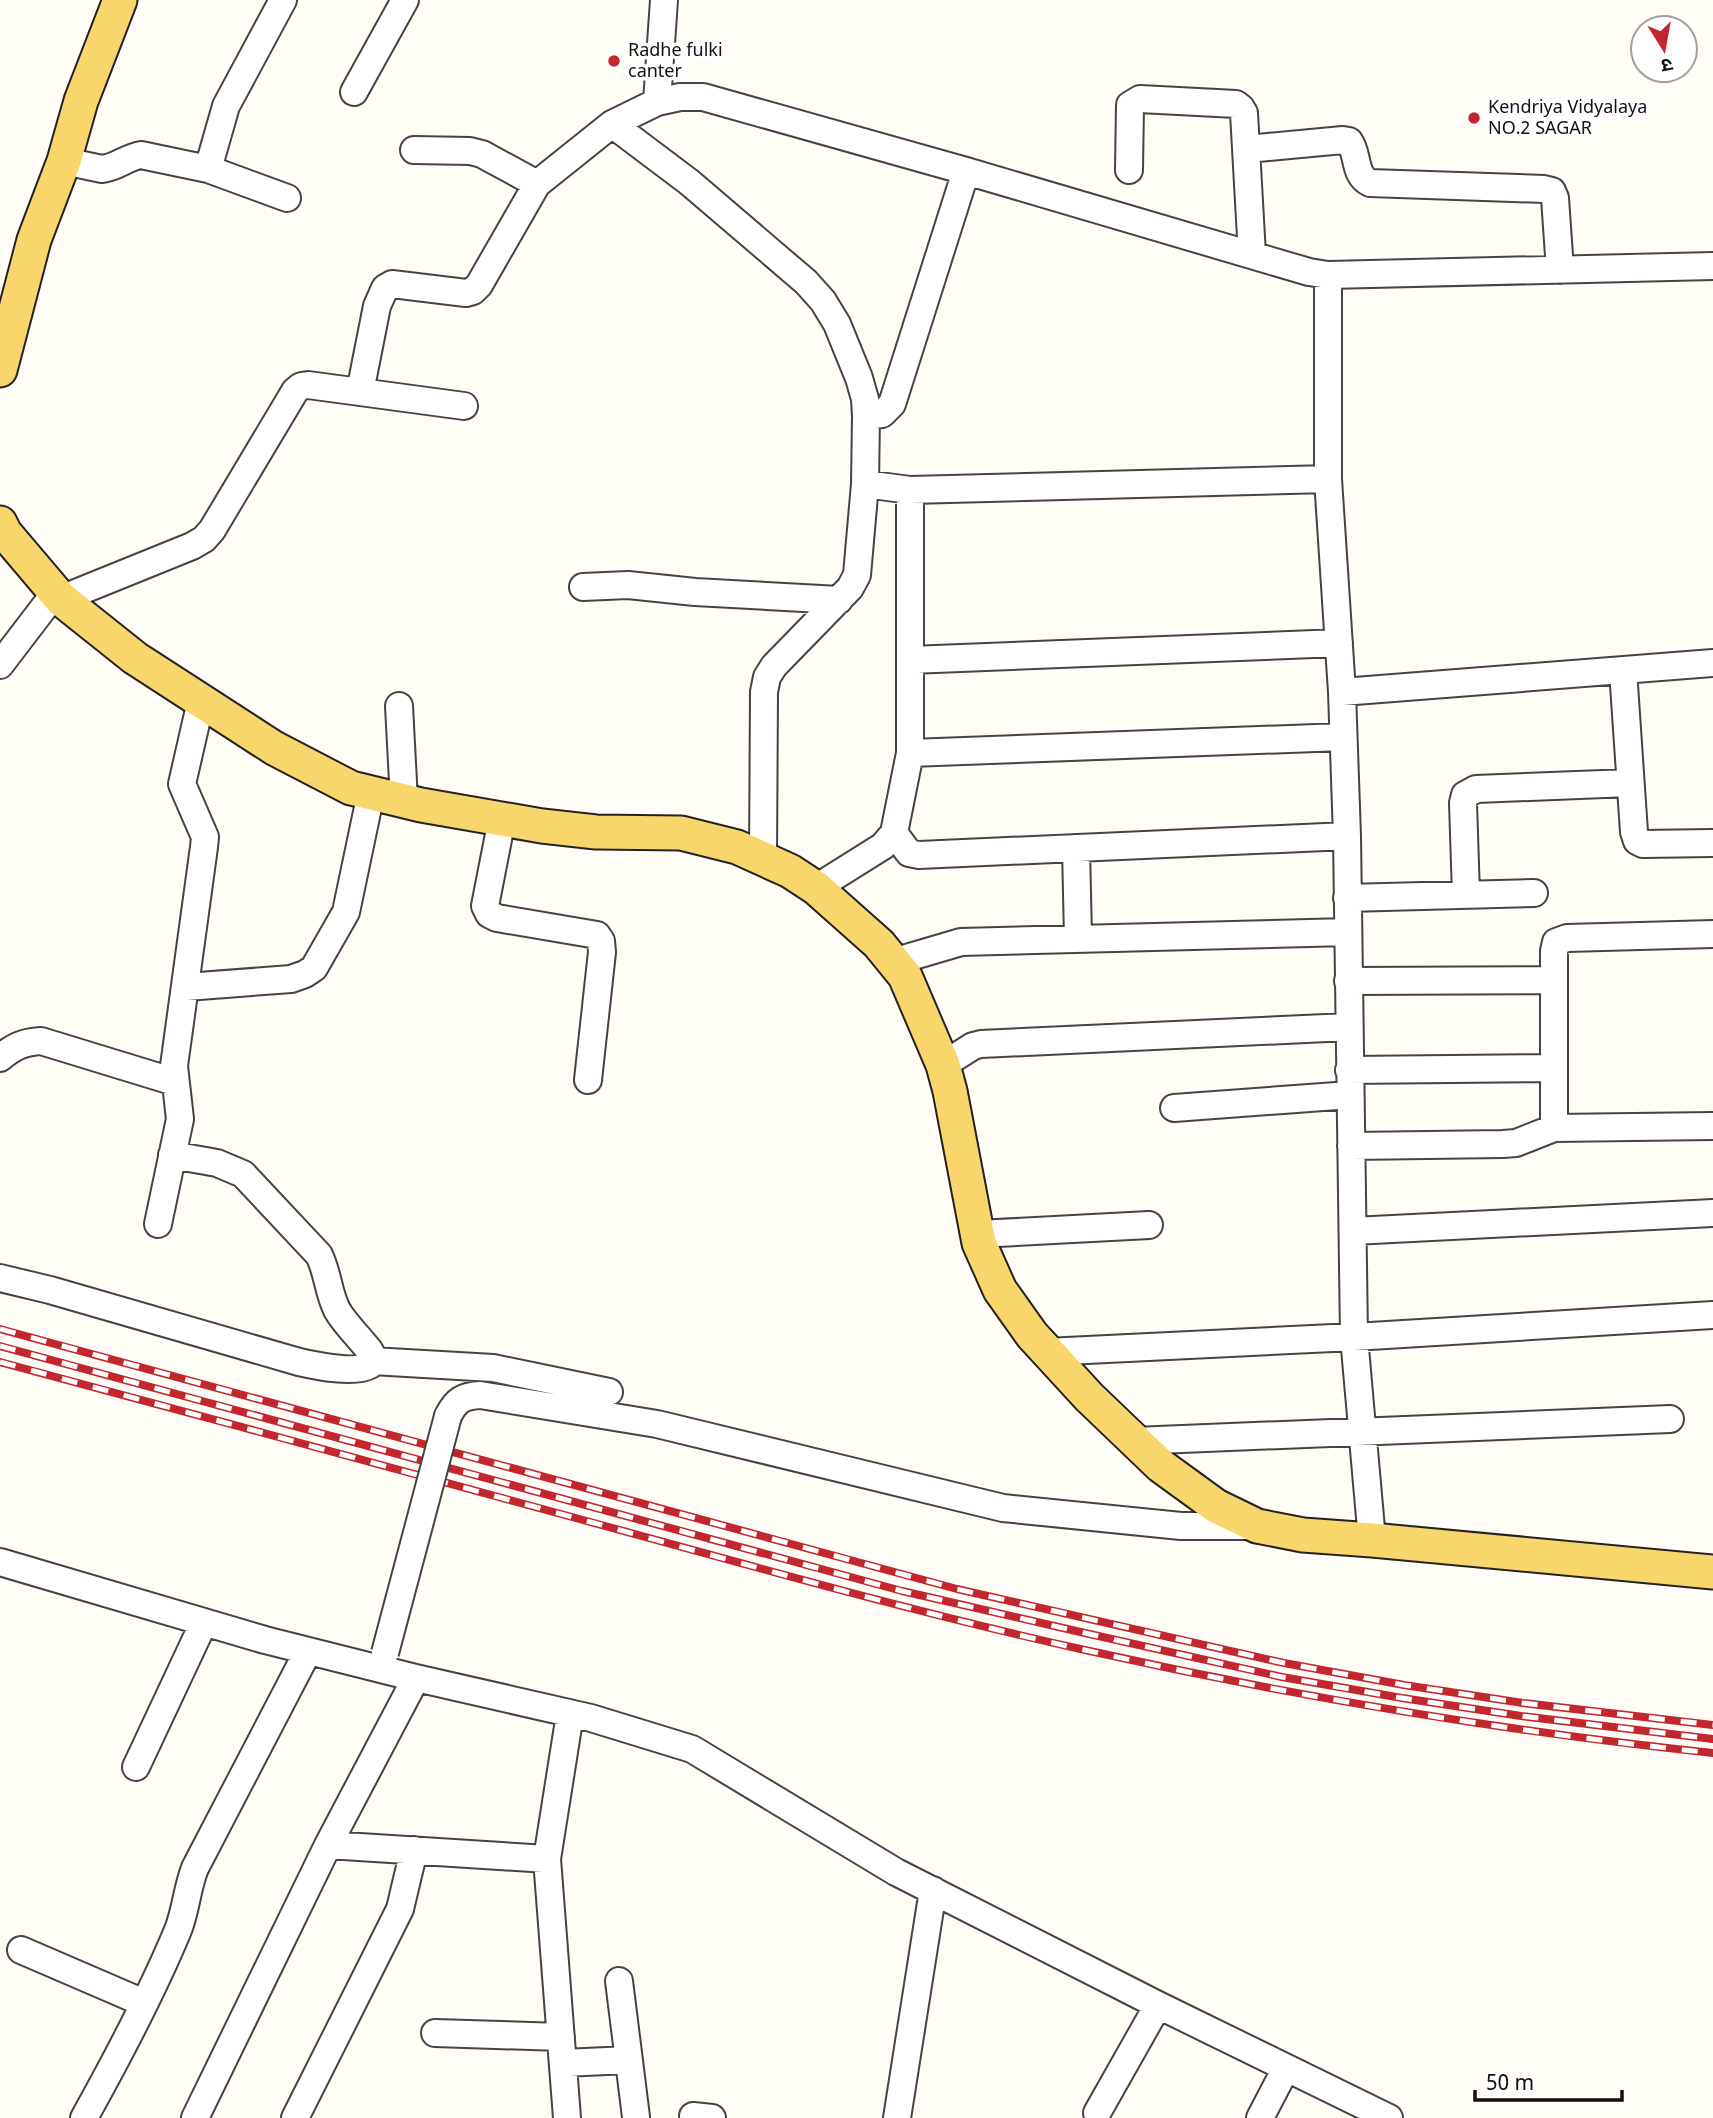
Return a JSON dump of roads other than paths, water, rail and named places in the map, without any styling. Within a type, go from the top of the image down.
[{"type":"main road","points":[[0,370],[34,240],[64,162],[112,2]]},
{"type":"main road","points":[[0,523],[5,533],[58,596],[135,658],[274,747],[351,788],[502,819],[596,832],[681,833],[737,847],[790,871],[816,888],[879,944],[905,976],[943,1065],[979,1243],[1000,1290],[1046,1352],[1133,1441],[1161,1466],[1216,1506],[1257,1526],[1303,1535],[1713,1572]]},
{"type":"street","points":[[208,169],[229,100],[283,0]]},
{"type":"street","points":[[354,92],[405,0]]},
{"type":"street","points":[[656,102],[664,0]]},
{"type":"street","points":[[360,392],[377,306],[385,288],[392,284],[466,293],[473,291],[537,184],[612,124],[656,102],[680,97],[703,97],[1328,275],[1713,266]]},
{"type":"street","points":[[1129,170],[1130,105],[1140,99],[1236,104],[1244,113],[1252,255]]},
{"type":"street","points":[[612,124],[689,182],[806,282],[823,301],[837,324],[859,378],[864,399],[865,484],[857,575],[850,588],[774,666],[767,677],[764,692],[763,859]]},
{"type":"street","points":[[1247,149],[1343,140],[1349,141],[1353,146],[1359,174],[1363,180],[1370,183],[1544,188],[1552,191],[1555,198],[1560,270]]},
{"type":"street","points":[[414,150],[470,150],[537,184]]},
{"type":"street","points":[[64,162],[102,169],[141,155],[208,169],[287,198]]},
{"type":"street","points":[[866,416],[883,414],[892,404],[966,171]]},
{"type":"street","points":[[1328,275],[1328,479],[1342,692],[1347,836],[1354,1337],[1372,1540]]},
{"type":"street","points":[[0,666],[58,596],[192,546],[204,539],[212,530],[295,391],[301,386],[464,406]]},
{"type":"street","points":[[865,484],[911,490],[1328,479]]},
{"type":"street","points":[[816,888],[883,846],[894,834],[910,753],[911,490]]},
{"type":"street","points":[[583,587],[628,585],[695,592],[839,600]]},
{"type":"street","points":[[910,660],[1339,643]]},
{"type":"street","points":[[1342,692],[1713,663]]},
{"type":"street","points":[[1623,670],[1629,783],[1637,841],[1643,844],[1713,843]]},
{"type":"street","points":[[158,1224],[180,1119],[174,1066],[205,837],[182,784],[201,701]]},
{"type":"street","points":[[399,706],[404,801]]},
{"type":"street","points":[[910,753],[1342,737]]},
{"type":"street","points":[[1466,895],[1465,794],[1476,789],[1629,783]]},
{"type":"street","points":[[186,987],[291,979],[314,968],[346,912],[371,793]]},
{"type":"street","points":[[502,819],[485,906],[489,915],[597,934],[601,941],[588,1080]]},
{"type":"street","points":[[894,834],[909,853],[919,855],[1347,836]]},
{"type":"street","points":[[1076,848],[1078,938]]},
{"type":"street","points":[[1347,898],[1534,893]]},
{"type":"street","points":[[893,962],[961,942],[1348,932]]},
{"type":"street","points":[[1554,1128],[1553,980],[1556,942],[1567,938],[1713,934]]},
{"type":"street","points":[[1348,981],[1553,980]]},
{"type":"street","points":[[943,1065],[973,1046],[981,1044],[1348,1027]]},
{"type":"street","points":[[0,1058],[13,1047],[26,1042],[41,1041],[175,1082]]},
{"type":"street","points":[[1174,1108],[1350,1083],[1554,1068]]},
{"type":"street","points":[[1351,1146],[1517,1143],[1554,1128],[1713,1126]]},
{"type":"street","points":[[0,1278],[299,1362],[320,1366],[366,1368],[372,1355],[338,1311],[319,1255],[243,1174],[217,1163],[172,1155]]},
{"type":"street","points":[[1353,1231],[1713,1213]]},
{"type":"street","points":[[978,1234],[1149,1225]]},
{"type":"street","points":[[1046,1352],[1713,1315]]},
{"type":"street","points":[[372,1360],[493,1368],[609,1392]]},
{"type":"street","points":[[383,1661],[448,1416],[455,1404],[465,1396],[480,1395],[657,1424],[982,1504],[1181,1526],[1257,1526]]},
{"type":"street","points":[[1133,1441],[1670,1419]]},
{"type":"street","points":[[0,1562],[308,1651],[383,1661],[416,1678],[570,1714],[662,1738],[692,1749],[896,1872],[1374,2115]]},
{"type":"street","points":[[136,1767],[204,1622]]},
{"type":"street","points":[[84,2118],[145,2003],[181,1920],[195,1868],[308,1651]]},
{"type":"street","points":[[195,2118],[328,1845],[416,1678]]},
{"type":"street","points":[[567,2118],[547,1859],[570,1714]]},
{"type":"street","points":[[328,1845],[547,1859]]},
{"type":"street","points":[[295,2118],[400,1909],[414,1850]]},
{"type":"street","points":[[897,2118],[933,1890]]},
{"type":"street","points":[[21,1950],[145,2003]]},
{"type":"street","points":[[619,1981],[636,2117]]},
{"type":"street","points":[[1097,2113],[1158,2005]]},
{"type":"street","points":[[435,2033],[561,2036]]},
{"type":"street","points":[[563,2063],[629,2060]]},
{"type":"street","points":[[1260,2118],[1286,2068]]},
{"type":"railway","points":[[0,1329],[957,1589],[1284,1663],[1404,1685],[1523,1703],[1713,1725]]},
{"type":"railway","points":[[0,1346],[902,1591],[1076,1631],[1282,1677],[1402,1698],[1521,1716],[1713,1739]]},
{"type":"railway","points":[[0,1362],[827,1587],[1020,1635],[1163,1667],[1319,1697],[1476,1723],[1713,1753]]},
{"type":"place","name":"Radhe fulki canter","points":[[614,61]]},
{"type":"place","name":"Kendriya Vidyalaya NO.2 SAGAR","points":[[1474,118]]}]
